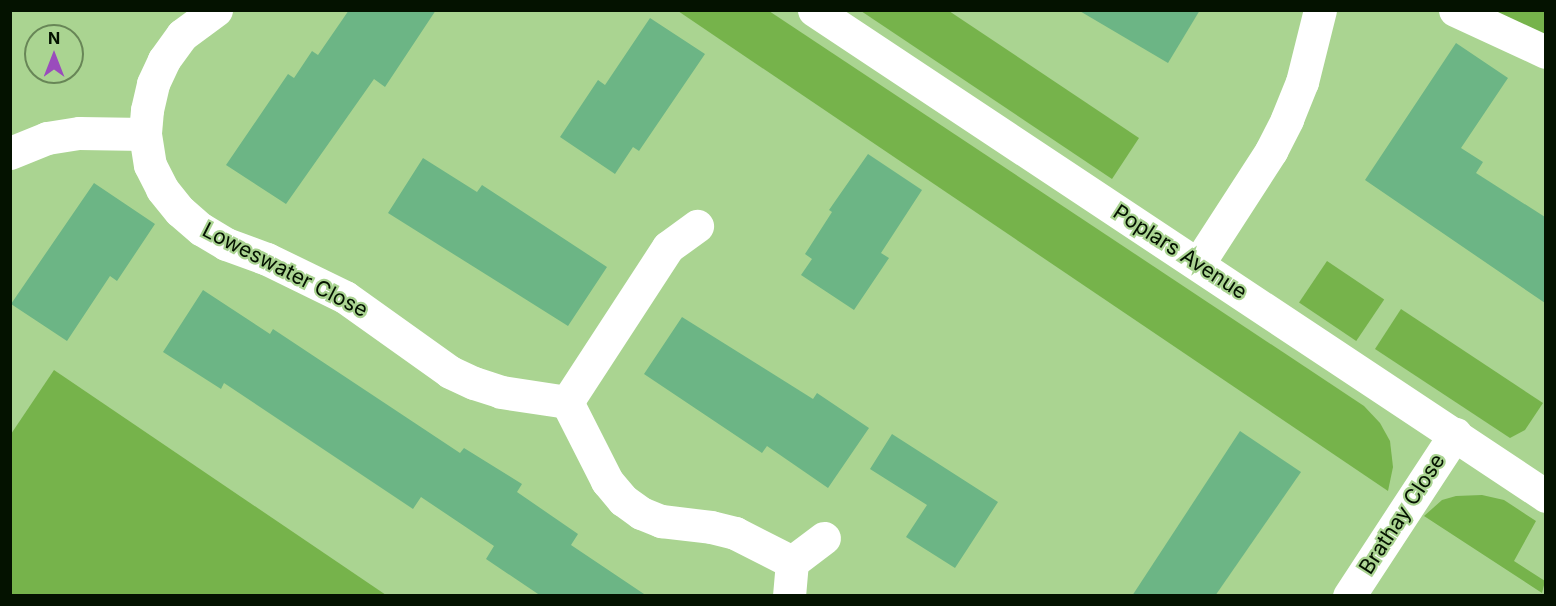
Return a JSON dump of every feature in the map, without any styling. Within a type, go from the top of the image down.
[{"type":"street","name":"Loweswater Close","points":[[216,10],[182,35],[164,60],[153,84],[145,134],[150,165],[162,189],[180,211],[201,229],[226,244],[267,259],[345,297],[450,372],[501,392],[567,402]]},
{"type":"street","name":"Poplars Avenue","points":[[814,10],[1455,434],[1545,496]]},
{"type":"street","points":[[1198,264],[1271,151],[1287,119],[1302,82],[1320,10]]},
{"type":"street","points":[[1455,10],[1545,52]]},
{"type":"street","points":[[10,153],[47,138],[79,133],[145,134]]},
{"type":"street","points":[[697,226],[668,247],[567,402],[607,482],[623,500],[641,513],[662,521],[711,527],[735,533],[792,562]]},
{"type":"street","name":"Brathay Close","points":[[1349,596],[1455,434]]},
{"type":"street","points":[[789,596],[792,562],[824,537]]},
{"type":"green space","points":[[678,11],[769,11],[1364,406],[1380,423],[1390,441],[1393,467],[1388,491]]},
{"type":"green space","points":[[861,11],[949,11],[1139,138],[1112,179]]},
{"type":"green space","points":[[1477,11],[1545,11],[1545,41]]},
{"type":"green space","points":[[1327,261],[1384,300],[1356,341],[1299,302]]},
{"type":"green space","points":[[1401,309],[1543,403],[1525,430],[1510,438],[1375,349]]},
{"type":"green space","points":[[54,370],[386,595],[11,595],[11,434]]},
{"type":"green space","points":[[1482,495],[1504,500],[1536,521],[1514,561],[1545,581],[1542,593],[1424,516],[1442,500],[1456,496]]},
{"type":"building","points":[[349,10],[436,10],[385,87],[374,79],[286,204],[226,165],[288,74],[294,78],[312,51],[318,55]]},
{"type":"building","points":[[1078,10],[1200,10],[1168,63]]},
{"type":"building","points":[[650,18],[705,54],[639,151],[633,147],[615,174],[560,137],[598,80],[605,85]]},
{"type":"building","points":[[1456,43],[1508,78],[1461,148],[1483,162],[1476,173],[1545,217],[1545,303],[1365,180]]},
{"type":"building","points":[[868,154],[922,190],[881,253],[889,258],[854,310],[801,275],[812,259],[805,254],[832,212],[829,210]]},
{"type":"building","points":[[423,158],[477,192],[482,185],[607,267],[568,326],[388,213]]},
{"type":"building","points":[[94,183],[155,224],[117,281],[110,276],[67,341],[11,304]]},
{"type":"building","points":[[203,290],[270,334],[273,329],[460,453],[464,448],[522,484],[517,492],[578,534],[571,545],[647,596],[541,596],[486,559],[494,546],[421,497],[413,509],[224,383],[221,389],[163,352]]},
{"type":"building","points":[[682,317],[813,399],[817,393],[869,428],[828,488],[767,446],[762,453],[644,374]]},
{"type":"building","points":[[1240,431],[1301,472],[1215,596],[1132,596]]},
{"type":"building","points":[[892,434],[998,502],[955,568],[906,537],[927,505],[870,469]]}]
